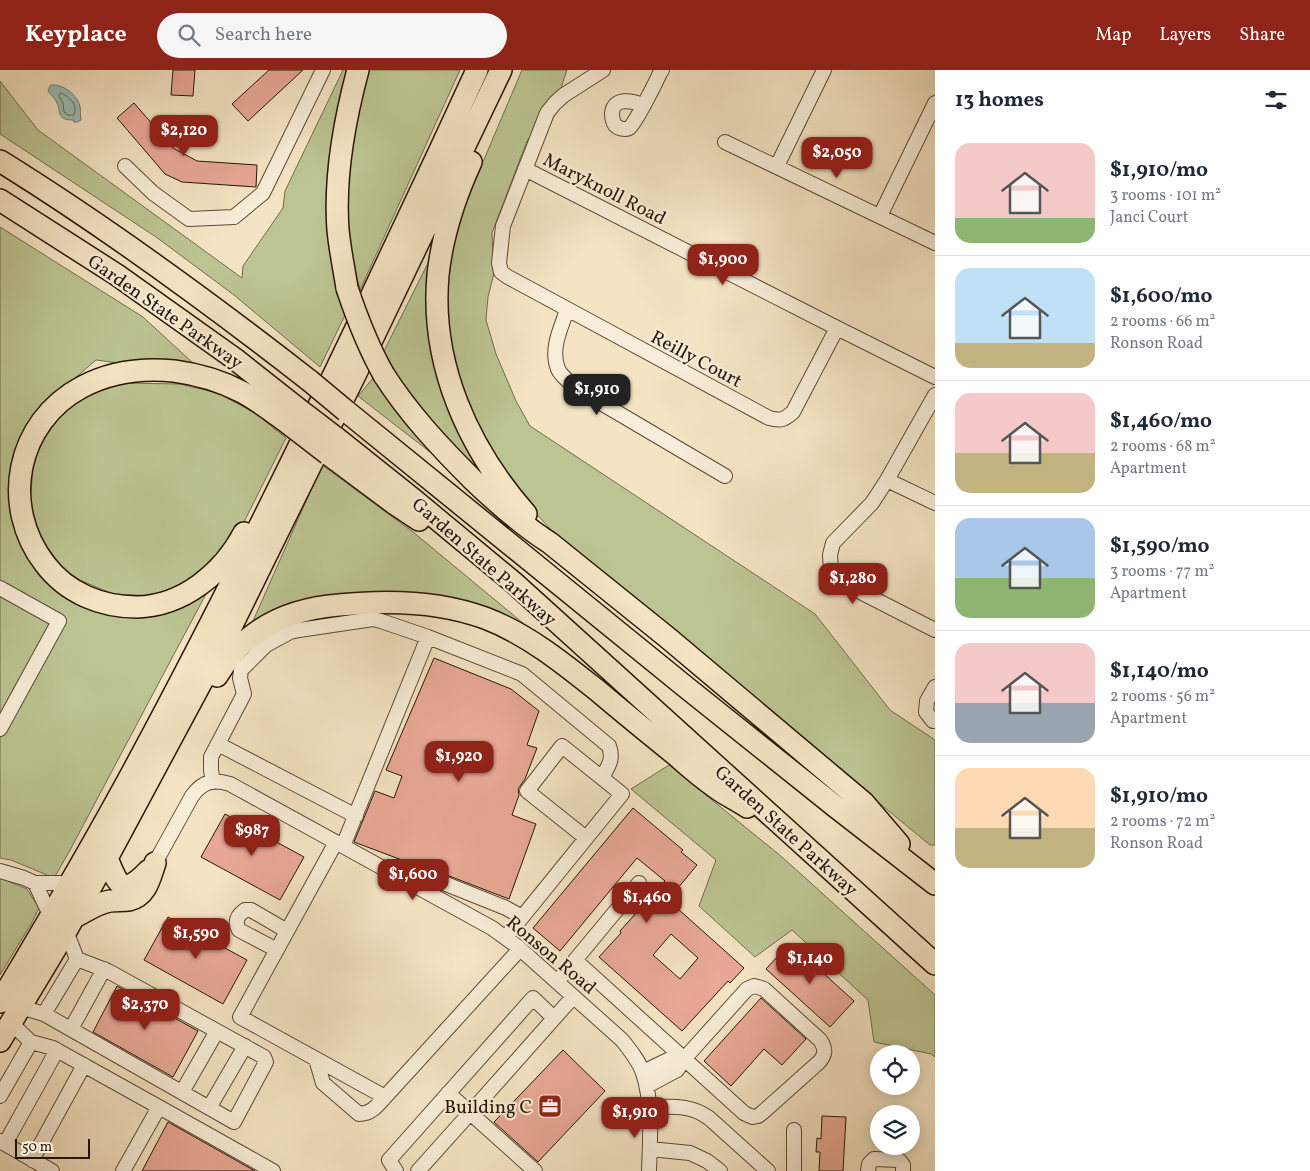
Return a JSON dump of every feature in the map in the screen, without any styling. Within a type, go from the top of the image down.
[{"type":"highway","points":[[358,70],[342,138],[338,170],[338,228],[341,255],[347,288],[363,334],[373,356],[398,397],[443,450],[488,494],[675,644],[864,803],[931,881]]},
{"type":"highway","points":[[438,156],[470,70]]},
{"type":"highway","points":[[0,1041],[16,1015],[64,922],[70,884],[186,672],[299,447],[438,156],[476,70]]},
{"type":"highway","points":[[0,1002],[64,922],[108,858],[231,627],[356,373],[501,70]]},
{"type":"highway","points":[[512,70],[468,168],[449,222],[438,274],[438,321],[445,365],[451,388],[479,450],[504,488],[550,542]]},
{"type":"highway","name":"Garden State Parkway","points":[[0,161],[138,253],[310,381],[602,619],[931,881]]},
{"type":"highway","name":"Garden State Parkway","points":[[0,200],[117,275],[235,359],[293,416],[332,446],[414,500],[513,582],[935,964]]},
{"type":"highway","points":[[293,416],[202,376],[172,371],[144,370],[118,374],[94,382],[71,394],[52,409],[37,427],[27,447],[18,479],[18,500],[22,521],[30,542],[42,561],[57,578],[77,593],[101,603],[128,607],[144,606],[170,600],[207,580],[226,561],[240,540],[265,494],[299,447]]},
{"type":"highway","points":[[152,776],[186,735],[226,663],[246,641],[267,626],[297,612],[322,607],[371,602],[424,604],[484,618],[511,630],[537,645],[577,674],[716,788],[784,828]]},
{"type":"highway","points":[[108,858],[116,880],[125,886],[136,882],[155,863]]},
{"type":"highway","points":[[64,922],[105,902],[128,900],[140,895],[147,886],[155,863]]},
{"type":"street","points":[[125,166],[153,193],[189,219],[234,217],[263,193],[323,70]]},
{"type":"street","points":[[525,169],[548,113],[555,103],[602,70]]},
{"type":"street","points":[[643,105],[662,70]]},
{"type":"street","points":[[777,166],[824,70]]},
{"type":"street","points":[[880,216],[935,103]]},
{"type":"street","points":[[725,142],[935,243]]},
{"type":"street","name":"Reilly Court","points":[[525,169],[503,226],[499,263],[501,272],[508,278],[769,418],[785,419],[793,412],[837,328]]},
{"type":"street","name":"Maryknoll Road","points":[[525,169],[935,377]]},
{"type":"street","points":[[567,310],[555,349],[559,370],[565,378],[574,387],[725,476]]},
{"type":"street","points":[[935,395],[872,503],[833,543],[830,555],[831,569],[837,580],[935,630]]},
{"type":"street","points":[[887,480],[935,503]]},
{"type":"street","points":[[0,588],[59,621],[0,729]]},
{"type":"street","points":[[155,863],[199,786],[213,782],[211,770],[212,757],[244,694],[240,678],[241,670],[266,645],[290,632],[373,619],[428,637],[522,674],[609,746],[612,760],[602,778]]},
{"type":"street","points":[[384,1097],[240,1017],[356,816],[428,637]]},
{"type":"street","points":[[935,688],[928,700],[926,712],[935,721]]},
{"type":"street","points":[[218,744],[356,816]]},
{"type":"street","points":[[506,937],[622,794],[562,746],[527,791],[586,838]]},
{"type":"street","name":"Ronson Road","points":[[213,782],[221,781],[230,784],[492,928],[506,937],[573,996],[622,1040],[633,1054],[643,1072],[647,1086],[649,1106],[649,1171]]},
{"type":"street","points":[[0,871],[35,883],[70,884]]},
{"type":"street","points":[[441,882],[506,908],[522,917]]},
{"type":"street","points":[[557,982],[639,882]]},
{"type":"street","points":[[35,883],[64,922],[77,959]]},
{"type":"street","points":[[277,950],[239,930],[236,925],[238,916],[245,910],[251,910],[288,931]]},
{"type":"street","points":[[316,1059],[323,1083],[358,1114],[365,1114],[372,1110],[520,949]]},
{"type":"street","points":[[77,959],[104,969],[264,1057],[266,1062],[234,1122],[44,1014],[16,1015],[31,1042],[57,1050],[273,1171]]},
{"type":"street","points":[[44,1014],[77,959]]},
{"type":"street","points":[[575,960],[684,1058],[744,1113],[748,1116],[758,1116],[762,1113],[818,1063],[825,1054],[823,1044],[764,989],[754,986],[747,989],[684,1058],[677,1070],[647,1086]]},
{"type":"street","points":[[71,1029],[104,969]]},
{"type":"street","points":[[418,1171],[573,996]]},
{"type":"street","points":[[396,1171],[389,1160],[533,998],[554,1018]]},
{"type":"street","points":[[182,1092],[217,1031]]},
{"type":"street","points":[[0,1096],[31,1042]]},
{"type":"street","points":[[209,1108],[245,1046]]},
{"type":"street","points":[[52,1171],[3,1143],[57,1050]]},
{"type":"street","points":[[643,1072],[672,1058],[684,1058]]},
{"type":"street","points":[[32,1160],[84,1065]]},
{"type":"street","points":[[448,1093],[535,1171]]},
{"type":"street","points":[[649,1106],[693,1109],[701,1112],[768,1171]]},
{"type":"street","points":[[123,1171],[159,1107]]},
{"type":"street","points":[[794,1130],[794,1171]]},
{"type":"street","points":[[650,1150],[690,1154],[707,1161],[720,1171]]},
{"type":"street","points":[[868,1171],[868,1164],[874,1159],[899,1160],[903,1165],[903,1171]]},
{"type":"green space","points":[[343,70],[351,70],[344,101],[348,309],[320,367],[234,295],[156,237],[0,134],[0,81],[38,130],[242,278],[243,266],[283,208],[285,191]]},
{"type":"green space","points":[[368,70],[460,70],[360,290],[345,229],[347,174],[356,105]]},
{"type":"green space","points":[[522,70],[567,70],[559,94],[527,141],[492,233],[494,273],[488,297],[486,320],[496,354],[516,401],[530,426],[815,614],[890,710],[935,740],[935,845],[930,845],[562,542],[514,489],[488,447],[450,363],[443,308],[450,252],[460,216]]},
{"type":"green space","points":[[0,227],[143,317],[194,364],[133,365],[96,360],[39,409],[10,475],[19,535],[73,596],[177,607],[206,594],[54,878],[11,860],[0,858]]},
{"type":"green space","points":[[439,241],[432,307],[495,486],[455,450],[416,409],[383,353]]},
{"type":"green space","points":[[374,377],[439,459],[358,396]]},
{"type":"green space","points":[[123,383],[180,384],[218,393],[255,413],[286,438],[244,522],[202,577],[156,596],[113,594],[68,575],[41,539],[30,503],[34,456],[53,420],[81,398]]},
{"type":"green space","points":[[322,465],[413,532],[535,633],[438,596],[249,630]]},
{"type":"green space","points":[[669,765],[782,857],[935,995],[935,1057],[920,1052],[920,1045],[888,1045],[874,1042],[868,1000],[792,930],[755,957],[699,906],[716,860],[631,789]]},
{"type":"green space","points":[[0,878],[27,889],[39,908],[0,975]]},
{"type":"water","points":[[51,85],[65,88],[76,98],[79,103],[81,120],[74,122],[73,120],[61,117],[56,101],[48,91]]},
{"type":"building","points":[[173,70],[195,70],[193,96],[171,95]]},
{"type":"building","points":[[269,70],[303,70],[248,121],[232,104]]},
{"type":"building","points":[[134,103],[173,148],[197,161],[257,165],[256,187],[182,182],[165,174],[117,118]]},
{"type":"building","points":[[434,658],[511,689],[539,711],[527,745],[537,748],[525,779],[518,789],[519,795],[512,815],[536,824],[509,899],[354,842],[375,791],[394,798],[402,776],[386,770]]},
{"type":"building","points":[[633,808],[683,850],[681,852],[697,865],[668,900],[744,968],[730,983],[728,981],[682,1031],[599,957],[665,881],[637,858],[560,951],[533,928]],"holes":[[[671,934],[698,958],[680,979],[653,955]]]},
{"type":"building","points":[[225,814],[304,857],[280,900],[201,857]]},
{"type":"building","points":[[168,917],[247,960],[223,1004],[144,960]]},
{"type":"building","points":[[790,943],[854,1001],[830,1027],[766,969]]},
{"type":"building","points":[[117,986],[198,1031],[173,1077],[93,1032]]},
{"type":"building","points":[[761,998],[806,1039],[782,1065],[764,1049],[731,1086],[704,1061]]},
{"type":"building","name":"Building C","points":[[563,1050],[605,1091],[538,1162],[494,1122]]},
{"type":"building","points":[[822,1116],[846,1117],[843,1171],[819,1171],[820,1152],[816,1152],[817,1138],[821,1139]]},
{"type":"building","points":[[168,1122],[255,1171],[142,1171]]},
{"type":"place","name":"Building C","points":[[550,1106]]}]
